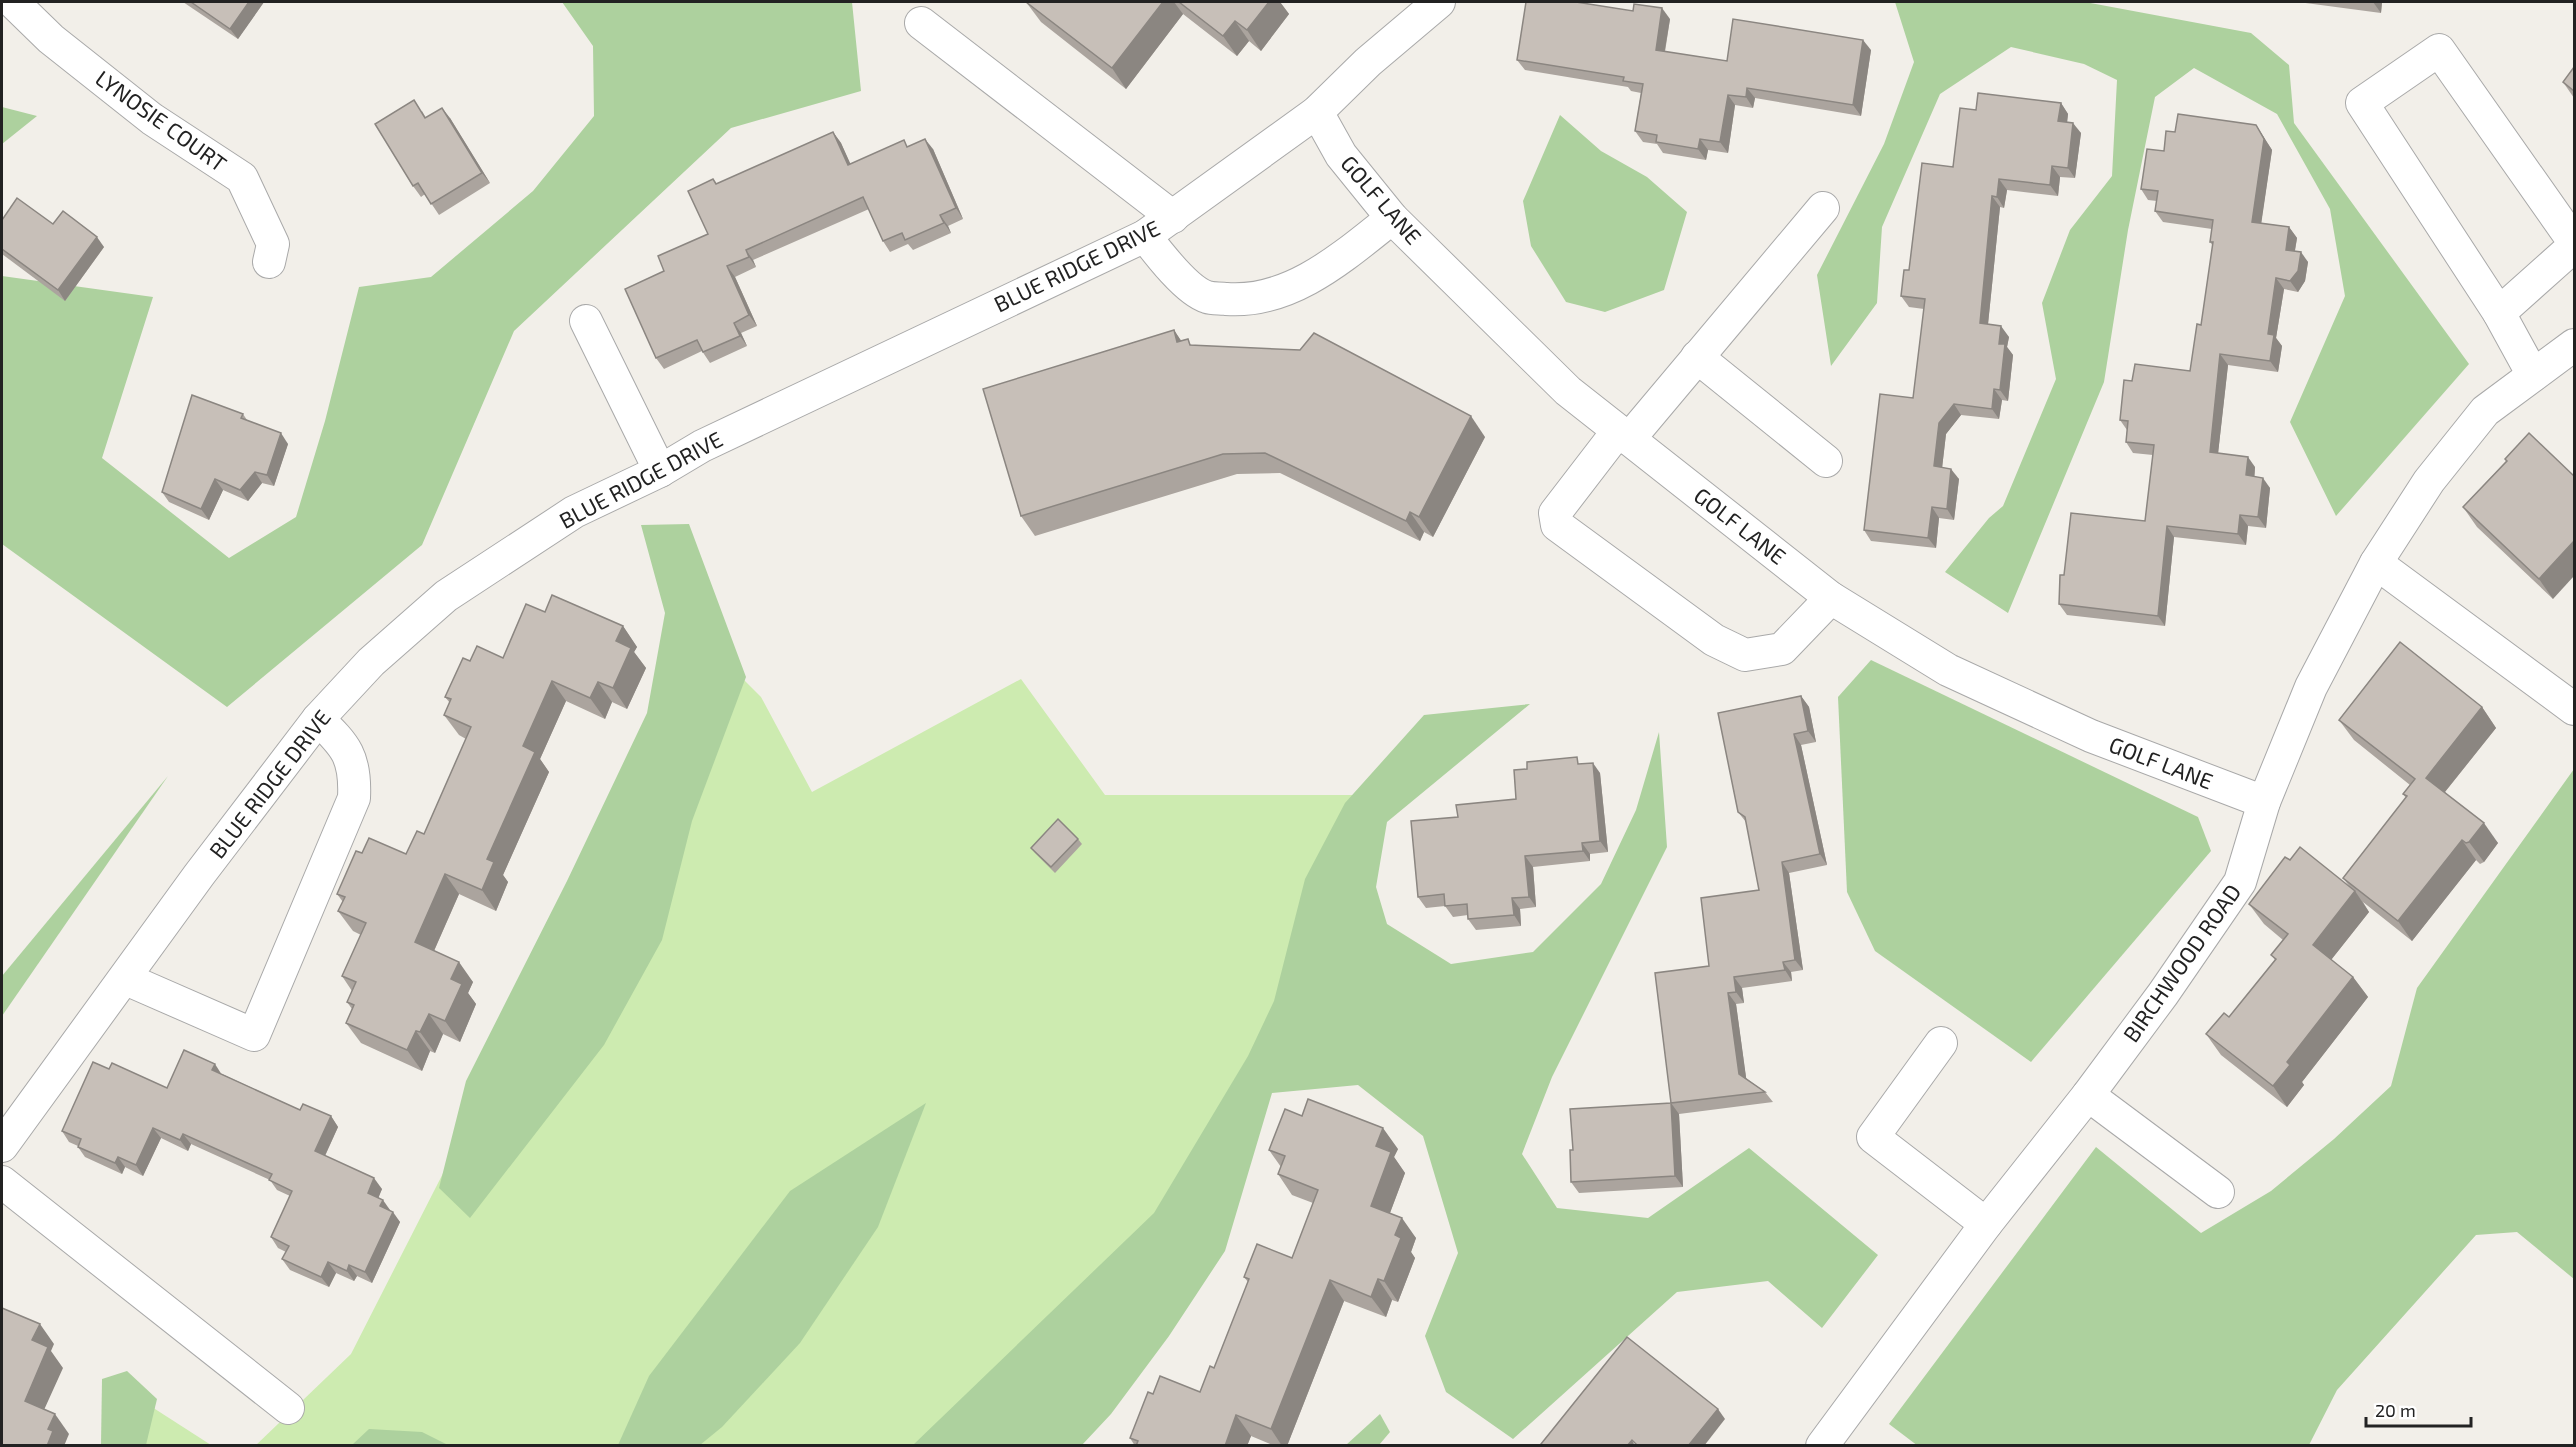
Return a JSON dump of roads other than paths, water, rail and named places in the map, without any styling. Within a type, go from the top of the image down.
[{"type":"street","name":"LYNOSIE COURT","points":[[13,2],[51,39],[152,119],[242,178],[273,244],[269,262]]},
{"type":"street","name":"BLUE RIDGE DRIVE","points":[[2,1146],[126,979],[199,875],[318,718],[371,662],[446,596],[574,512],[660,471],[712,441],[1145,236],[1317,112],[1368,62],[1439,2]]},
{"type":"street","points":[[921,23],[1173,217]]},
{"type":"street","points":[[2499,313],[2574,244],[2439,50],[2362,103],[2499,313],[2533,375]]},
{"type":"street","name":"GOLF LANE","points":[[1317,112],[1341,155],[1392,218],[1568,391],[1831,598],[1948,670],[2091,736],[2264,802]]},
{"type":"street","points":[[1823,207],[1697,357],[1555,513],[1557,525],[1714,640],[1745,655],[1782,649],[1831,598]]},
{"type":"street","points":[[1145,236],[1174,272],[1206,297],[1246,300],[1274,295],[1315,274],[1348,253],[1392,218]]},
{"type":"street","points":[[586,321],[660,471]]},
{"type":"street","name":"BIRCHWOOD ROAD","points":[[1822,1446],[1986,1224],[2088,1095],[2163,994],[2240,882],[2264,802],[2311,687],[2376,562],[2429,481],[2485,411],[2574,345]]},
{"type":"street","points":[[1697,357],[1826,461]]},
{"type":"street","points":[[2376,562],[2574,709]]},
{"type":"street","points":[[126,979],[254,1035],[354,798],[355,772],[349,755],[335,735],[318,718]]},
{"type":"street","points":[[1941,1043],[1873,1137],[1986,1224]]},
{"type":"street","points":[[2088,1095],[2218,1192]]},
{"type":"street","points":[[2,1182],[288,1408]]}]
